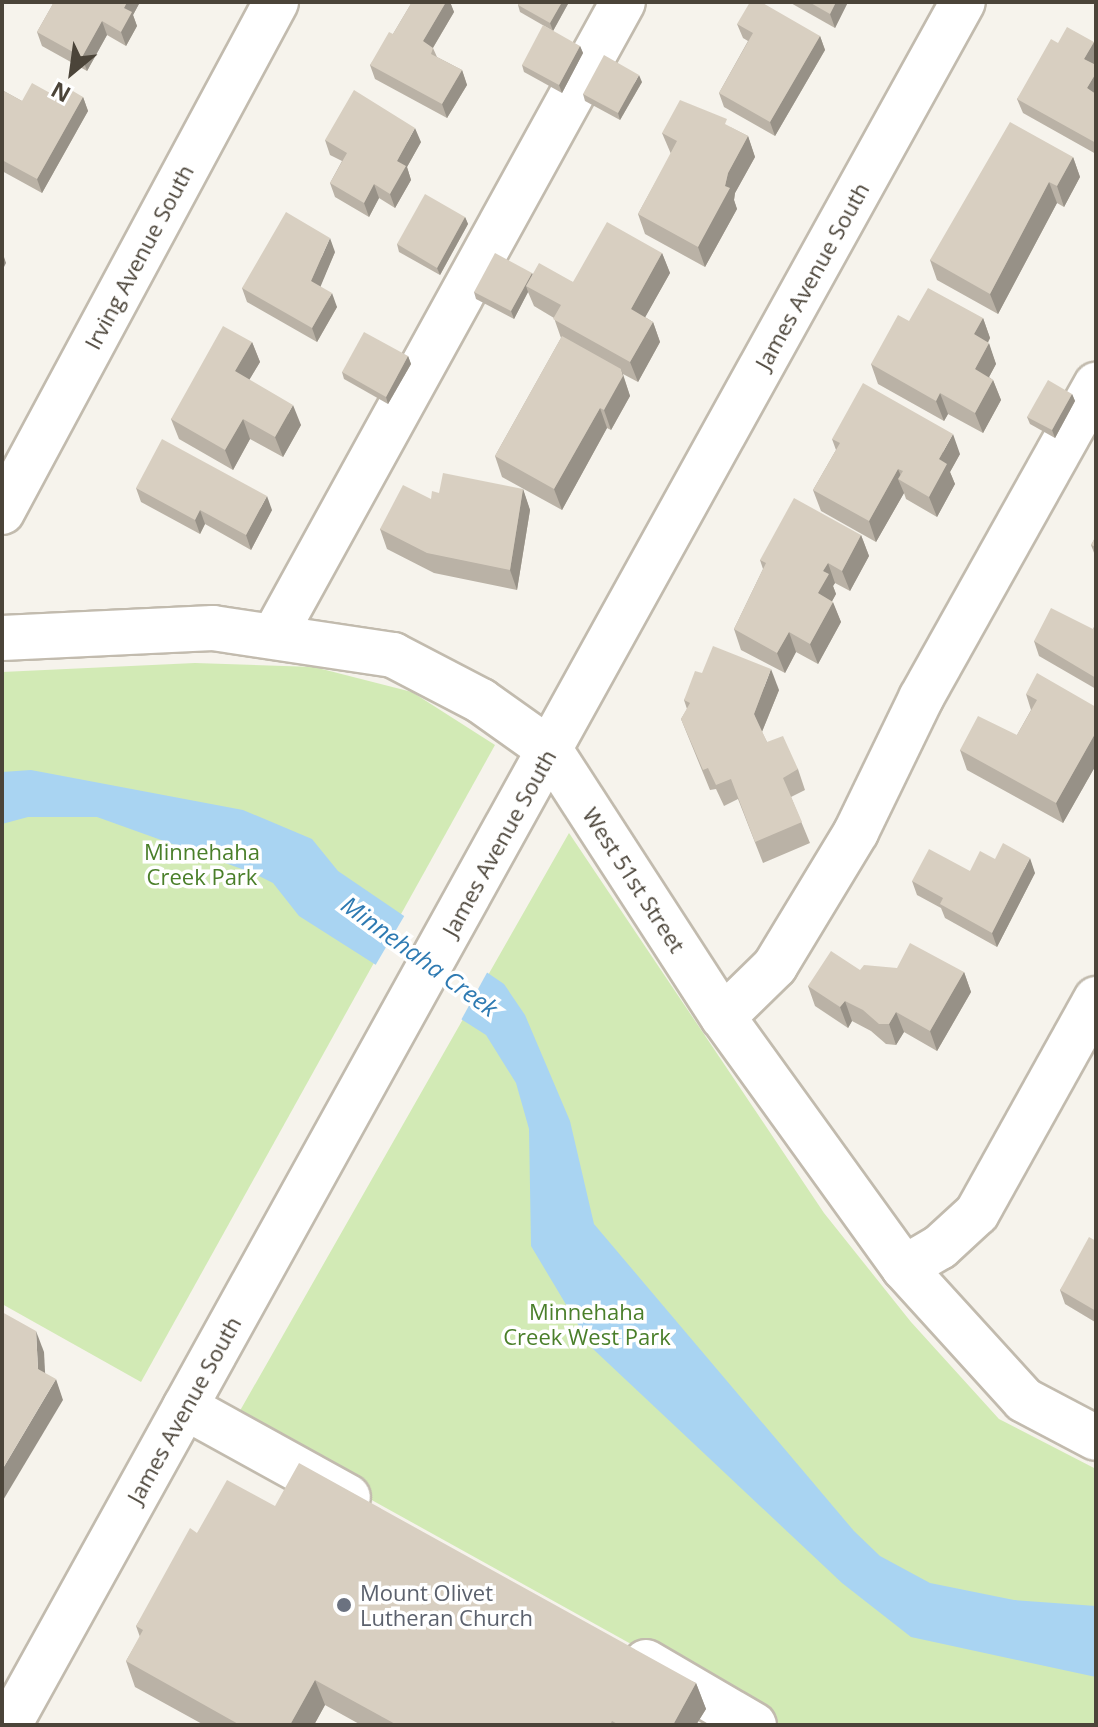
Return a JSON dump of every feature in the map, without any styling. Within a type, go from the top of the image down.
[{"type":"street","name":"Irving Avenue South","points":[[2,512],[276,2]]},
{"type":"street","points":[[275,634],[623,2]]},
{"type":"street","name":"James Avenue South","points":[[9,1725],[963,2]]},
{"type":"street","points":[[723,1017],[775,966],[856,832],[921,698],[1096,385]]},
{"type":"street","name":"West 51st Street","points":[[2,638],[213,628],[275,634],[393,655],[481,701],[550,750],[723,1017],[904,1268],[1024,1400],[1096,1438]]},
{"type":"street","points":[[904,1268],[940,1247],[977,1213],[1096,999]]},
{"type":"street","points":[[185,1407],[387,1518]]},
{"type":"street","points":[[606,1639],[754,1725]]},
{"type":"green space","name":"Minnehaha Creek Park","points":[[195,663],[314,667],[412,692],[495,745],[141,1382],[2,1304],[2,672]]},
{"type":"green space","name":"Minnehaha Creek West Park","points":[[569,833],[824,1213],[911,1322],[999,1419],[1096,1469],[1096,1725],[777,1725],[233,1423]]},
{"type":"water","name":"Minnehaha Creek","points":[[31,770],[243,810],[312,839],[338,871],[504,984],[525,1015],[570,1121],[594,1224],[854,1531],[880,1556],[930,1583],[1014,1600],[1096,1606],[1096,1677],[911,1637],[842,1583],[592,1348],[531,1246],[529,1129],[516,1083],[486,1035],[299,916],[273,883],[253,873],[97,817],[28,817],[2,824],[2,772]]},
{"type":"pier","points":[[406,913],[489,969],[460,1022],[375,966]]},
{"type":"building","points":[[54,2],[127,2],[124,8],[132,12],[121,32],[102,21],[82,57],[37,32]]},
{"type":"building","points":[[412,2],[446,2],[423,41],[433,48],[431,54],[462,70],[442,104],[370,65],[389,32],[393,34]]},
{"type":"building","points":[[519,2],[562,2],[550,23],[518,5]]},
{"type":"building","points":[[750,2],[761,2],[820,36],[770,122],[719,93],[753,33],[737,24]]},
{"type":"building","points":[[809,2],[836,2],[830,14]]},
{"type":"building","points":[[543,25],[580,46],[559,85],[522,65]]},
{"type":"building","points":[[1067,27],[1094,42],[1084,59],[1096,65],[1096,73],[1087,88],[1096,94],[1096,143],[1017,99],[1051,39],[1058,43]]},
{"type":"building","points":[[604,55],[639,75],[618,113],[583,94]]},
{"type":"building","points":[[56,81],[83,97],[37,179],[2,160],[2,90],[22,101],[32,83],[50,93]]},
{"type":"building","points":[[354,90],[415,128],[397,161],[406,166],[390,194],[374,184],[364,203],[330,183],[347,153],[325,140]]},
{"type":"building","points":[[680,100],[727,119],[725,124],[748,136],[728,173],[725,186],[730,188],[698,247],[638,214],[677,141],[662,133]]},
{"type":"building","points":[[1010,122],[1073,157],[1057,186],[1049,182],[990,294],[930,260]]},
{"type":"building","points":[[425,194],[465,217],[437,268],[397,244]]},
{"type":"building","points":[[286,212],[330,238],[311,281],[332,293],[312,328],[242,288]]},
{"type":"building","points":[[607,222],[662,253],[631,309],[653,322],[630,362],[553,319],[561,305],[526,286],[539,263],[573,282]]},
{"type":"building","points":[[495,253],[532,273],[511,311],[474,292]]},
{"type":"building","points":[[928,288],[983,318],[974,334],[989,343],[975,369],[993,380],[975,413],[940,393],[936,401],[871,364],[898,315],[909,321]]},
{"type":"building","points":[[223,326],[252,342],[235,371],[293,405],[275,437],[243,419],[225,450],[171,419]]},
{"type":"building","points":[[364,332],[408,356],[386,397],[342,372]]},
{"type":"building","points":[[562,336],[621,369],[623,376],[604,410],[600,408],[554,489],[495,456]]},
{"type":"building","points":[[1048,380],[1072,394],[1052,430],[1027,417]]},
{"type":"building","points":[[863,383],[953,434],[939,459],[947,464],[929,497],[898,479],[903,471],[898,469],[869,521],[813,490],[840,443],[832,439]]},
{"type":"building","points":[[162,439],[267,496],[246,535],[200,510],[195,520],[136,488]]},
{"type":"building","points":[[443,473],[523,489],[510,570],[427,553],[380,529],[403,485],[431,499],[432,491],[439,493]]},
{"type":"building","points":[[794,498],[861,535],[842,571],[828,563],[823,571],[829,574],[818,593],[833,602],[810,644],[789,632],[777,653],[734,629],[766,563],[760,560]]},
{"type":"building","points":[[1051,608],[1093,629],[1096,623],[1096,678],[1034,641]]},
{"type":"building","points":[[713,646],[771,669],[754,714],[767,742],[783,736],[798,769],[783,778],[802,822],[755,842],[731,779],[716,785],[708,768],[703,770],[681,719],[690,703],[684,700],[695,671],[702,673]]},
{"type":"building","points":[[1037,673],[1096,707],[1096,732],[1056,803],[960,750],[978,716],[1017,735],[1037,700],[1026,694]]},
{"type":"building","points":[[1003,843],[1030,858],[992,933],[940,904],[943,898],[912,881],[929,849],[970,871],[980,851],[995,859]]},
{"type":"building","points":[[910,943],[964,972],[930,1031],[896,1012],[889,1024],[879,1024],[863,1010],[845,1001],[840,1007],[808,986],[831,951],[860,970],[864,965],[897,968]]},
{"type":"building","points":[[1089,1237],[1096,1241],[1096,1311],[1060,1290]]},
{"type":"building","points":[[2,1312],[36,1331],[38,1369],[56,1379],[2,1470]]},
{"type":"building","name":"Mount Olivet Lutheran Church","points":[[299,1463],[696,1683],[673,1725],[619,1725],[612,1721],[610,1725],[397,1725],[315,1680],[290,1725],[240,1725],[126,1661],[143,1630],[136,1626],[190,1528],[197,1533],[227,1480],[275,1506]]},
{"type":"place","name":"Mount Olivet Lutheran Church","points":[[344,1605]]}]
